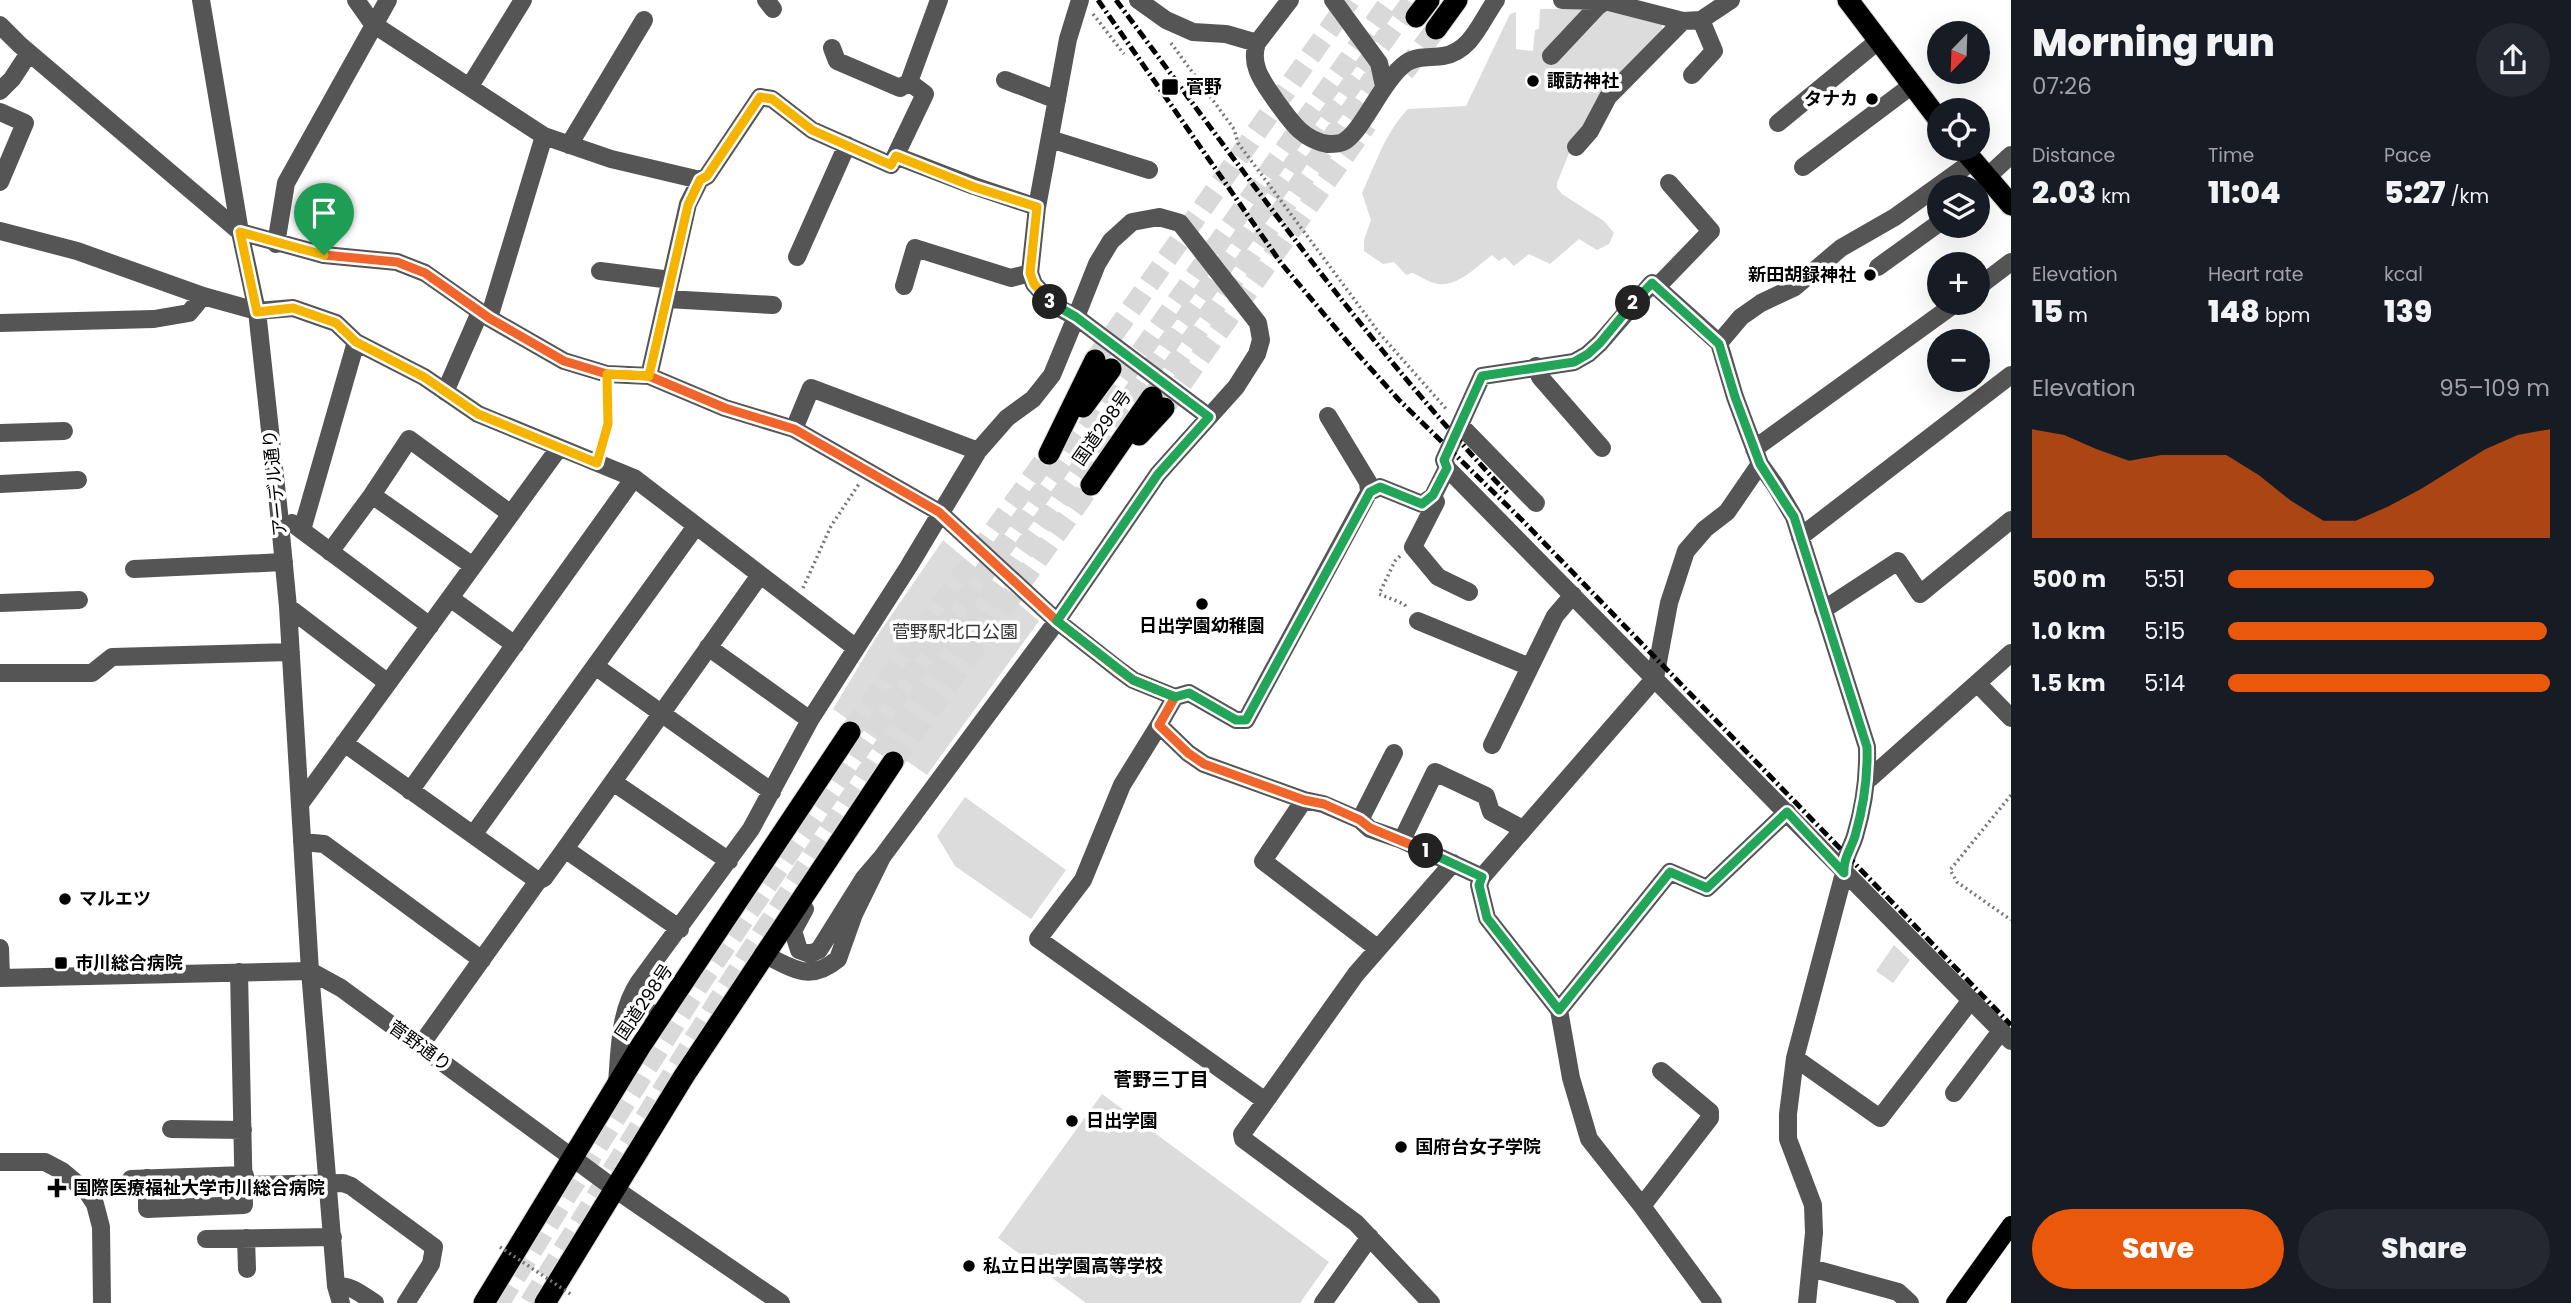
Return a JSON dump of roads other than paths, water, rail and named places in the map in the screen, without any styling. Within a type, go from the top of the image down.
[{"type":"highway","points":[[1436,29],[1457,0]]},
{"type":"highway","points":[[1848,0],[1927,105]]},
{"type":"highway","points":[[1974,162],[2011,205]]},
{"type":"highway","points":[[1049,454],[1103,365]]},
{"type":"highway","points":[[1091,485],[1158,403]]},
{"type":"highway","name":"国道298号","points":[[484,1303],[664,1012],[850,732]]},
{"type":"highway","points":[[545,1303],[763,954],[893,762]]},
{"type":"main road","points":[[1955,1303],[2011,1225]]},
{"type":"street","name":"アーデル通り","points":[[201,0],[240,232],[257,312],[279,513],[288,607],[310,971],[339,1295]]},
{"type":"street","points":[[356,0],[373,24],[544,136],[611,159],[700,180]]},
{"type":"street","points":[[276,244],[286,183],[388,0]]},
{"type":"street","points":[[470,86],[523,0]]},
{"type":"street","points":[[832,48],[837,61],[900,88],[909,82],[939,0]]},
{"type":"street","points":[[1138,0],[1166,20],[1193,32],[1227,34],[1257,43]]},
{"type":"street","points":[[1290,0],[1257,43],[1254,51],[1257,73],[1302,134],[1332,145],[1344,142],[1354,132],[1384,86],[1407,62],[1418,58],[1444,56],[1461,49],[1475,34],[1496,0]]},
{"type":"street","points":[[1333,0],[1379,62],[1384,86]]},
{"type":"street","points":[[1562,0],[1606,1],[1692,21],[1714,51],[1692,75]]},
{"type":"street","points":[[1576,147],[1590,131],[1608,97],[1692,21],[1731,0]]},
{"type":"street","points":[[1551,55],[1606,1]]},
{"type":"street","points":[[1085,5],[1068,38],[1037,207],[1030,273],[1034,284],[1053,305],[1076,317],[1209,417]]},
{"type":"street","points":[[569,145],[644,20]]},
{"type":"street","points":[[0,25],[240,232],[324,255],[397,262],[425,273],[485,315],[564,361],[607,374],[649,376],[725,408],[794,429],[939,512],[1057,621],[1133,680],[1175,697],[1189,693],[1236,720],[1246,720],[1370,492],[1380,487],[1422,504],[1433,495],[1447,468]]},
{"type":"street","points":[[1778,123],[1878,41]]},
{"type":"street","points":[[0,91],[12,79],[29,52]]},
{"type":"street","points":[[1005,80],[1057,100]]},
{"type":"street","points":[[893,161],[925,94],[909,82]]},
{"type":"street","points":[[1803,167],[1911,86]]},
{"type":"street","points":[[649,376],[688,205],[700,180],[707,176],[760,97],[772,99],[812,130],[847,145],[1037,207]]},
{"type":"street","points":[[0,112],[25,123],[0,182]]},
{"type":"street","points":[[446,392],[485,315],[544,136]]},
{"type":"street","points":[[1050,139],[1149,170]]},
{"type":"street","points":[[797,257],[847,145]]},
{"type":"street","points":[[1719,344],[1741,317],[1795,287],[1842,248],[1895,217],[1974,162],[2011,155]]},
{"type":"street","points":[[1656,288],[1711,231],[1669,183]]},
{"type":"street","points":[[616,1087],[629,997],[751,829],[810,720],[909,566],[978,451],[1007,418],[1032,399],[1052,375],[1097,264],[1111,241],[1132,222],[1159,217],[1180,223],[1258,323],[1261,340],[1257,354],[1236,387],[1158,474],[1057,621],[882,858],[864,878],[819,950],[810,954],[799,950],[793,931],[807,904],[807,888]]},
{"type":"street","points":[[0,231],[77,251],[203,296],[257,312],[293,308],[336,323],[356,342],[424,377],[478,414],[634,478],[856,648]]},
{"type":"street","points":[[1878,267],[1927,232]]},
{"type":"street","points":[[904,286],[915,248],[1010,278],[1030,273]]},
{"type":"street","points":[[1990,278],[2011,262]]},
{"type":"street","points":[[600,271],[671,280]]},
{"type":"street","points":[[1807,1303],[1814,1233],[1813,1205],[1788,1139],[1788,1114],[1796,1058],[1844,873],[1843,863],[1855,836],[1868,780],[1867,747],[1794,517],[1757,457],[1719,344],[1652,283],[1588,354],[1574,362],[1482,376],[1444,460],[1447,468],[1844,873],[2006,1036],[1954,1093]]},
{"type":"street","points":[[0,323],[154,319],[189,313],[203,296]]},
{"type":"street","points":[[667,299],[773,305]]},
{"type":"street","points":[[1713,1303],[1589,1139],[1571,1078],[1559,1010],[1487,918],[1479,885],[1482,877],[1655,678],[1670,603],[1686,551],[1705,529],[1727,512],[1757,457],[1940,315]]},
{"type":"street","points":[[302,530],[356,342]]},
{"type":"street","points":[[1536,366],[1539,377],[1602,448]]},
{"type":"street","points":[[1800,537],[2011,375]]},
{"type":"street","points":[[794,429],[811,388],[978,451]]},
{"type":"street","points":[[1328,416],[1368,482],[1370,492]]},
{"type":"street","points":[[1460,425],[1536,503]]},
{"type":"street","points":[[0,433],[64,431]]},
{"type":"street","points":[[330,552],[409,439],[511,514]]},
{"type":"street","points":[[300,804],[559,448]]},
{"type":"street","points":[[410,791],[634,478]]},
{"type":"street","points":[[0,484],[78,480]]},
{"type":"street","points":[[372,495],[473,566]]},
{"type":"street","points":[[1433,495],[1436,502],[1413,547],[1438,577],[1469,592]]},
{"type":"street","points":[[279,513],[430,626]]},
{"type":"street","points":[[1824,610],[1898,561],[1920,594],[2011,520]]},
{"type":"street","points":[[472,835],[696,526]]},
{"type":"street","points":[[134,569],[284,562]]},
{"type":"street","points":[[420,1046],[538,881],[544,878],[565,849],[760,575]]},
{"type":"street","points":[[1492,745],[1555,616],[1573,595]]},
{"type":"street","points":[[450,598],[515,645]]},
{"type":"street","points":[[0,603],[79,600]]},
{"type":"street","points":[[288,607],[388,683]]},
{"type":"street","points":[[1418,621],[1530,667]]},
{"type":"street","points":[[708,647],[810,720]]},
{"type":"street","points":[[0,673],[92,673],[112,657],[291,652]]},
{"type":"street","points":[[1868,780],[2011,653]]},
{"type":"street","points":[[595,666],[772,792]]},
{"type":"street","points":[[1977,683],[2011,718]]},
{"type":"street","points":[[1175,697],[1122,785],[1083,880],[1038,939],[1264,1100]]},
{"type":"street","points":[[1159,725],[1188,753],[1204,764],[1304,800],[1324,804],[1360,820],[1370,828],[1482,877]]},
{"type":"street","points":[[344,743],[538,881]]},
{"type":"street","points":[[1360,820],[1394,753]]},
{"type":"street","points":[[1402,840],[1435,772],[1486,796],[1492,812],[1523,829]]},
{"type":"street","points":[[613,782],[729,861]]},
{"type":"street","points":[[1304,800],[1264,862],[1377,948]]},
{"type":"street","points":[[1559,1010],[1670,872],[1707,888],[1787,812]]},
{"type":"street","points":[[302,842],[324,844],[482,960]]},
{"type":"street","points":[[565,849],[680,929]]},
{"type":"street","points":[[763,954],[795,969],[814,973],[825,970],[838,959],[854,914],[882,858]]},
{"type":"street","points":[[1431,1303],[1356,1223],[1243,1139],[1244,1129],[1264,1100],[1377,948],[1453,863]]},
{"type":"street","points":[[0,948],[0,978]]},
{"type":"street","name":"菅野通り","points":[[0,978],[310,971],[341,988],[615,1189],[781,1303]]},
{"type":"street","points":[[239,972],[245,1180],[244,1205],[148,1209],[139,1179],[245,1180],[328,1184],[343,1183],[351,1186],[434,1247],[431,1264],[406,1303]]},
{"type":"street","points":[[639,982],[636,999],[639,1009],[653,1014],[664,1012]]},
{"type":"street","points":[[1796,1058],[1880,1118],[1971,1000]]},
{"type":"street","points":[[1642,1206],[1710,1118],[1710,1112],[1661,1071]]},
{"type":"street","points":[[171,1129],[243,1130]]},
{"type":"street","points":[[0,1161],[45,1162],[69,1176],[87,1192],[95,1204],[101,1227],[102,1303]]},
{"type":"street","points":[[206,1238],[333,1237]]},
{"type":"street","points":[[1323,1303],[1370,1237]]},
{"type":"street","points":[[246,1238],[247,1269]]},
{"type":"street","points":[[1811,1268],[1898,1292],[1910,1303]]},
{"type":"street","points":[[339,1295],[346,1286],[375,1303]]},
{"type":"tunnel","points":[[1095,360],[1350,0]]},
{"type":"tunnel","points":[[499,1303],[699,985],[865,741],[1391,0]]},
{"type":"tunnel","points":[[530,1303],[720,998],[878,756],[1413,0]]},
{"type":"tunnel","points":[[1404,72],[1436,29]]},
{"type":"tunnel","points":[[1152,397],[1377,73]]},
{"type":"tunnel","points":[[1164,408],[1367,124]]},
{"type":"tunnel","points":[[850,732],[1049,454]]},
{"type":"tunnel","points":[[893,762],[1091,485]]},
{"type":"railway","points":[[1098,0],[1281,263],[1355,351],[1398,399],[1522,520],[2011,1025]]},
{"type":"railway","points":[[1116,0],[1353,314],[1454,435],[1507,493]]},
{"type":"place","name":"諏訪神社","points":[[1533,81]]},
{"type":"place","name":"菅野","points":[[1170,87]]},
{"type":"place","name":"タナカ","points":[[1872,99]]},
{"type":"place","name":"新田胡録神社","points":[[1870,275]]},
{"type":"place","name":"日出学園幼稚園","points":[[1202,604]]},
{"type":"place","name":"マルエツ","points":[[65,899]]},
{"type":"place","name":"市川総合病院","points":[[61,963]]},
{"type":"place","name":"日出学園","points":[[1072,1121]]},
{"type":"place","name":"国府台女子学院","points":[[1401,1147]]},
{"type":"place","name":"国際医療福祉大学市川総合病院","points":[[57,1188]]},
{"type":"place","name":"私立日出学園高等学校","points":[[969,1266]]},
{"type":"district","name":"菅野三丁目","points":[[1161,1079]]},
{"type":"park label","name":"菅野駅北口公園","points":[[955,632]]}]
